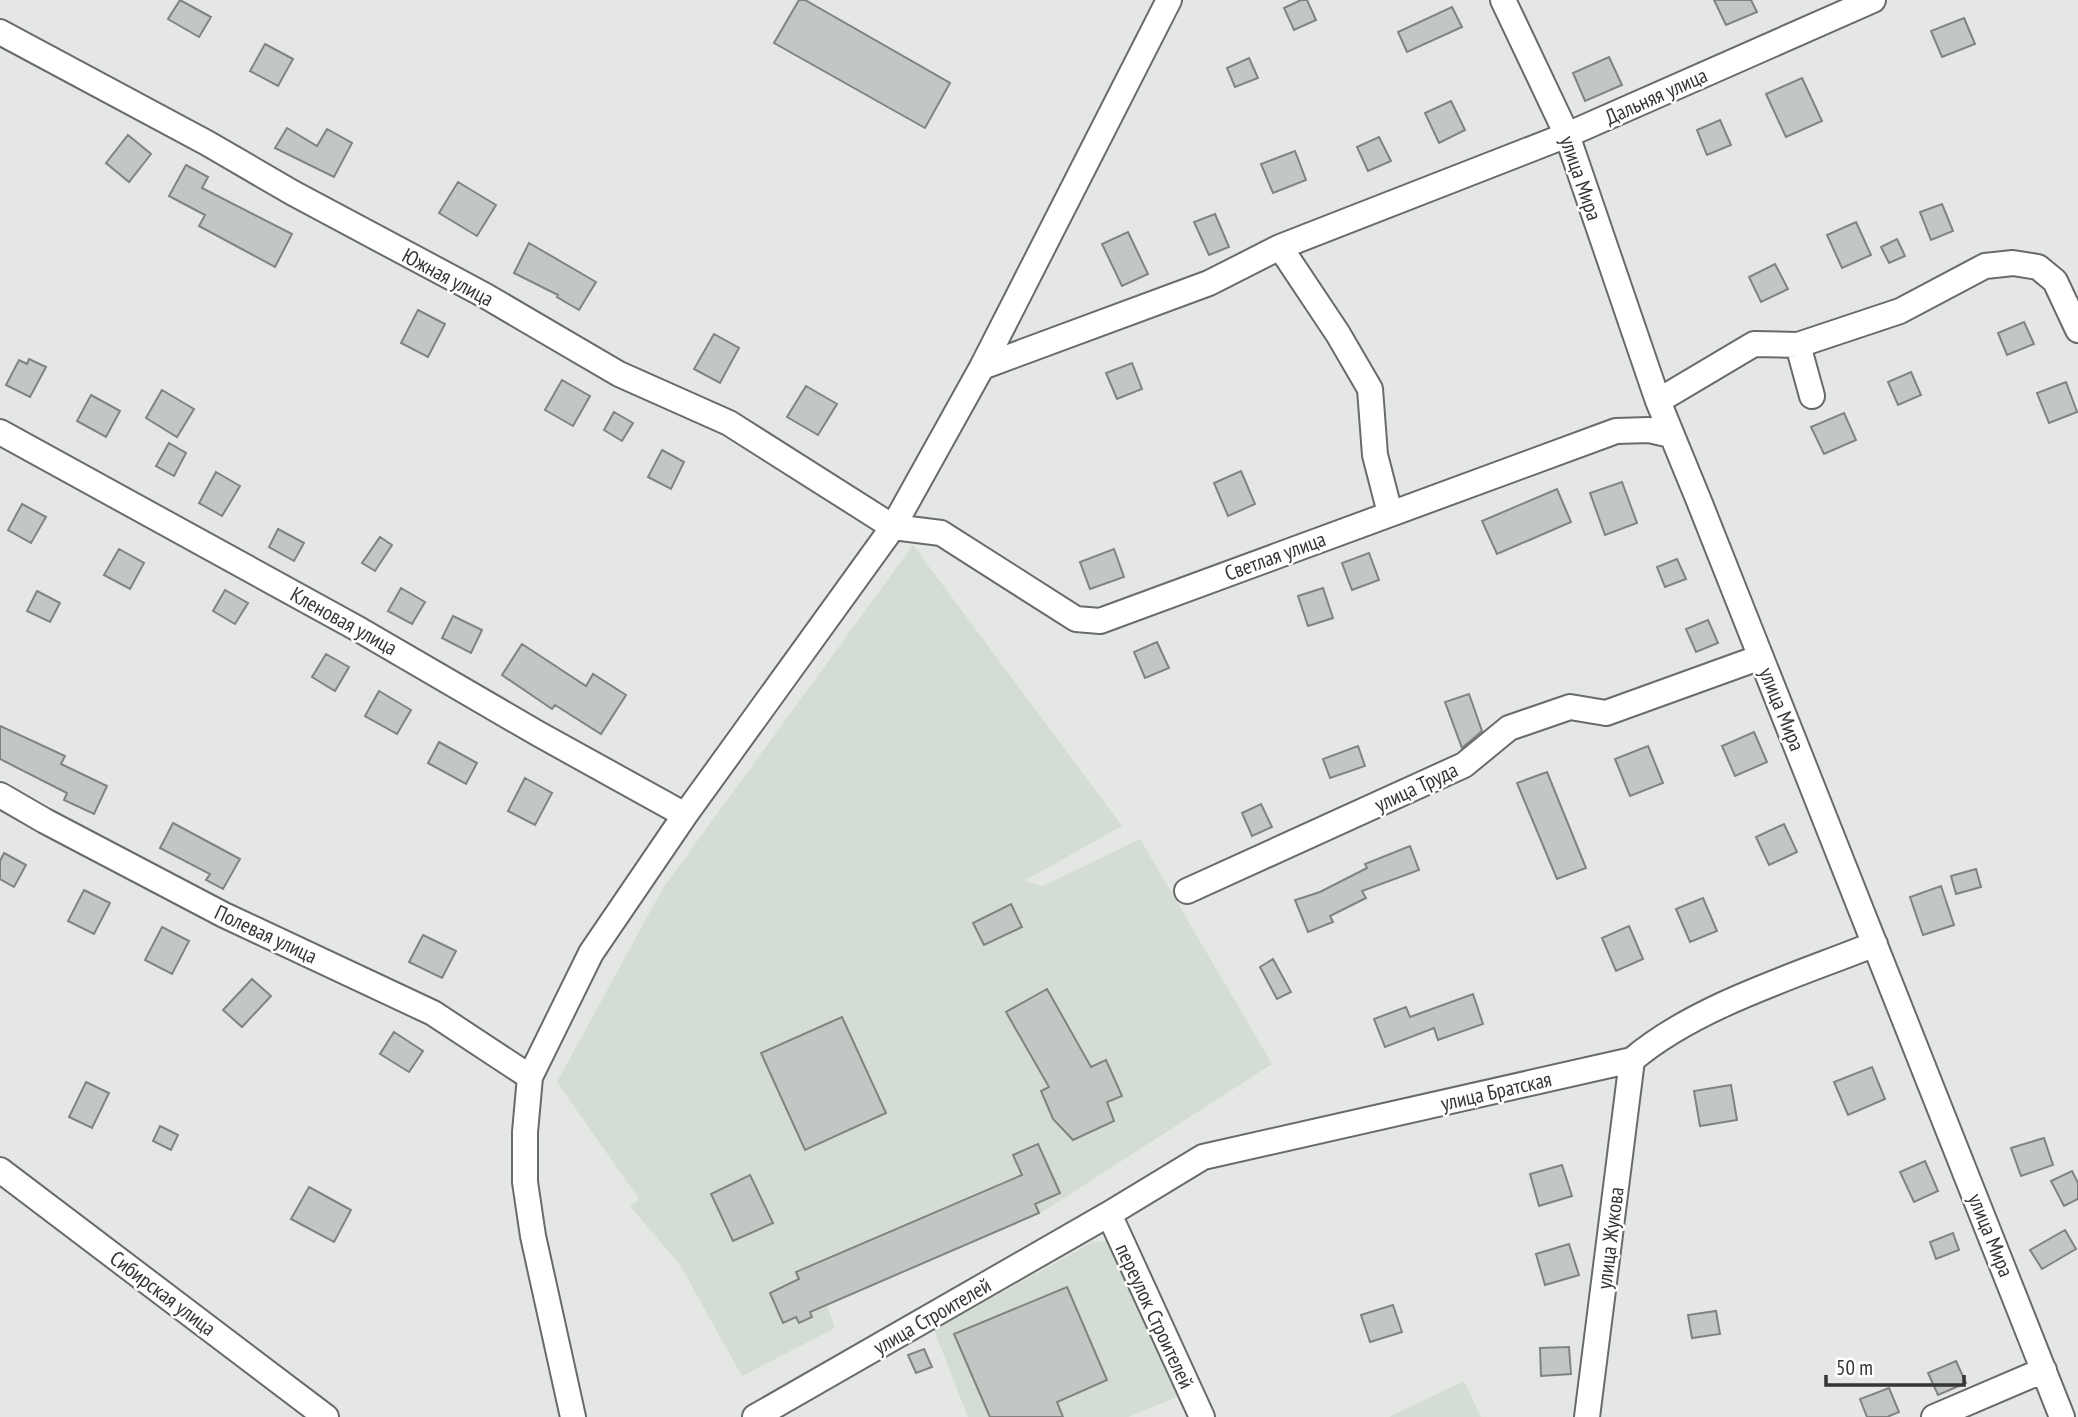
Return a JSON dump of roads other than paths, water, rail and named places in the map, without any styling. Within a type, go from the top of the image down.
[{"type":"street","points":[[570,1416],[533,1236],[525,1182],[525,1132],[530,1077],[591,953],[685,815],[893,527],[982,366],[1169,0]]},
{"type":"street","name":"улица Мира","points":[[1503,0],[1567,135],[1671,435],[2064,1417]]},
{"type":"street","name":"Дальняя улица","points":[[982,366],[1209,283],[1280,247],[1567,135],[1872,0]]},
{"type":"street","name":"Южная улица","points":[[0,32],[484,295],[619,374],[730,424],[893,527]]},
{"type":"street","points":[[1280,247],[1338,334],[1370,389],[1375,455],[1390,513]]},
{"type":"street","points":[[1658,401],[1754,344],[1798,345],[1900,311],[1985,266],[2013,262],[2038,267],[2055,281],[2078,330]]},
{"type":"street","points":[[1798,345],[1812,396]]},
{"type":"street","name":"Светлая улица","points":[[893,527],[941,533],[1076,618],[1100,621],[1616,431],[1649,430],[1671,435]]},
{"type":"street","name":"Кленовая улица","points":[[0,432],[348,623],[685,815]]},
{"type":"street","name":"улица Труда","points":[[1187,891],[1464,765],[1509,728],[1570,707],[1606,713],[1761,657]]},
{"type":"street","name":"Полевая улица","points":[[0,795],[224,915],[433,1013],[530,1077]]},
{"type":"street","name":"улица Братская","points":[[1109,1214],[1203,1157],[1632,1060],[1653,1042],[1686,1022],[1875,944]]},
{"type":"street","name":"улица Жукова","points":[[1587,1417],[1632,1060]]},
{"type":"street","name":"Сибирская улица","points":[[0,1170],[326,1417]]},
{"type":"street","name":"улица Строителей","points":[[755,1417],[1109,1214]]},
{"type":"street","name":"переулок Строителей","points":[[1109,1214],[1202,1417]]},
{"type":"street","points":[[1934,1417],[2044,1370]]},
{"type":"street","points":[[2064,1417],[2078,1412]]}]
